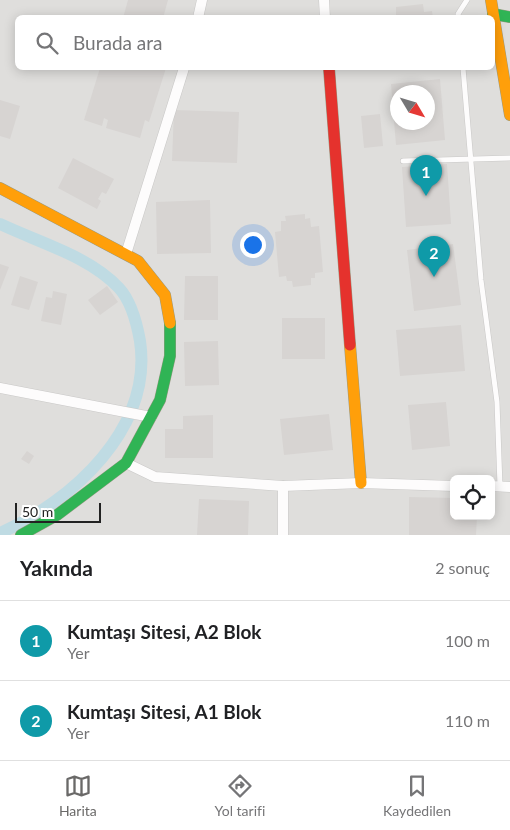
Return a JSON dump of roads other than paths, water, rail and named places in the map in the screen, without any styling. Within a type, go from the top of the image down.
[{"type":"street","points":[[199,15],[202,0]]},
{"type":"street","points":[[324,0],[325,15]]},
{"type":"street","points":[[491,0],[493,14],[510,17]]},
{"type":"street","points":[[495,26],[510,115]]},
{"type":"street","points":[[126,254],[183,70]]},
{"type":"street","points":[[329,70],[360,483]]},
{"type":"street","points":[[0,188],[45,210],[138,261],[165,295],[170,324],[170,356],[160,400],[126,463],[57,515],[21,535]]},
{"type":"street","points":[[0,388],[151,417]]},
{"type":"street","points":[[126,463],[155,477],[283,486],[360,483],[450,486]]},
{"type":"street","points":[[283,486],[283,535]]},
{"type":"lane","points":[[458,15],[467,0]]},
{"type":"lane","points":[[463,70],[481,280],[497,402],[500,486]]},
{"type":"lane","points":[[403,161],[510,158]]},
{"type":"waterway","points":[[0,224],[79,259],[107,277],[119,288],[130,306],[137,327],[140,341],[141,373],[134,403],[121,432],[102,458],[80,481],[54,502],[28,519],[0,533]]},
{"type":"place","name":"Kumtaşı Sitesi, A2 Blok","points":[[426,196]]},
{"type":"place","name":"Kumtaşı Sitesi, A1 Blok","points":[[434,277]]}]
